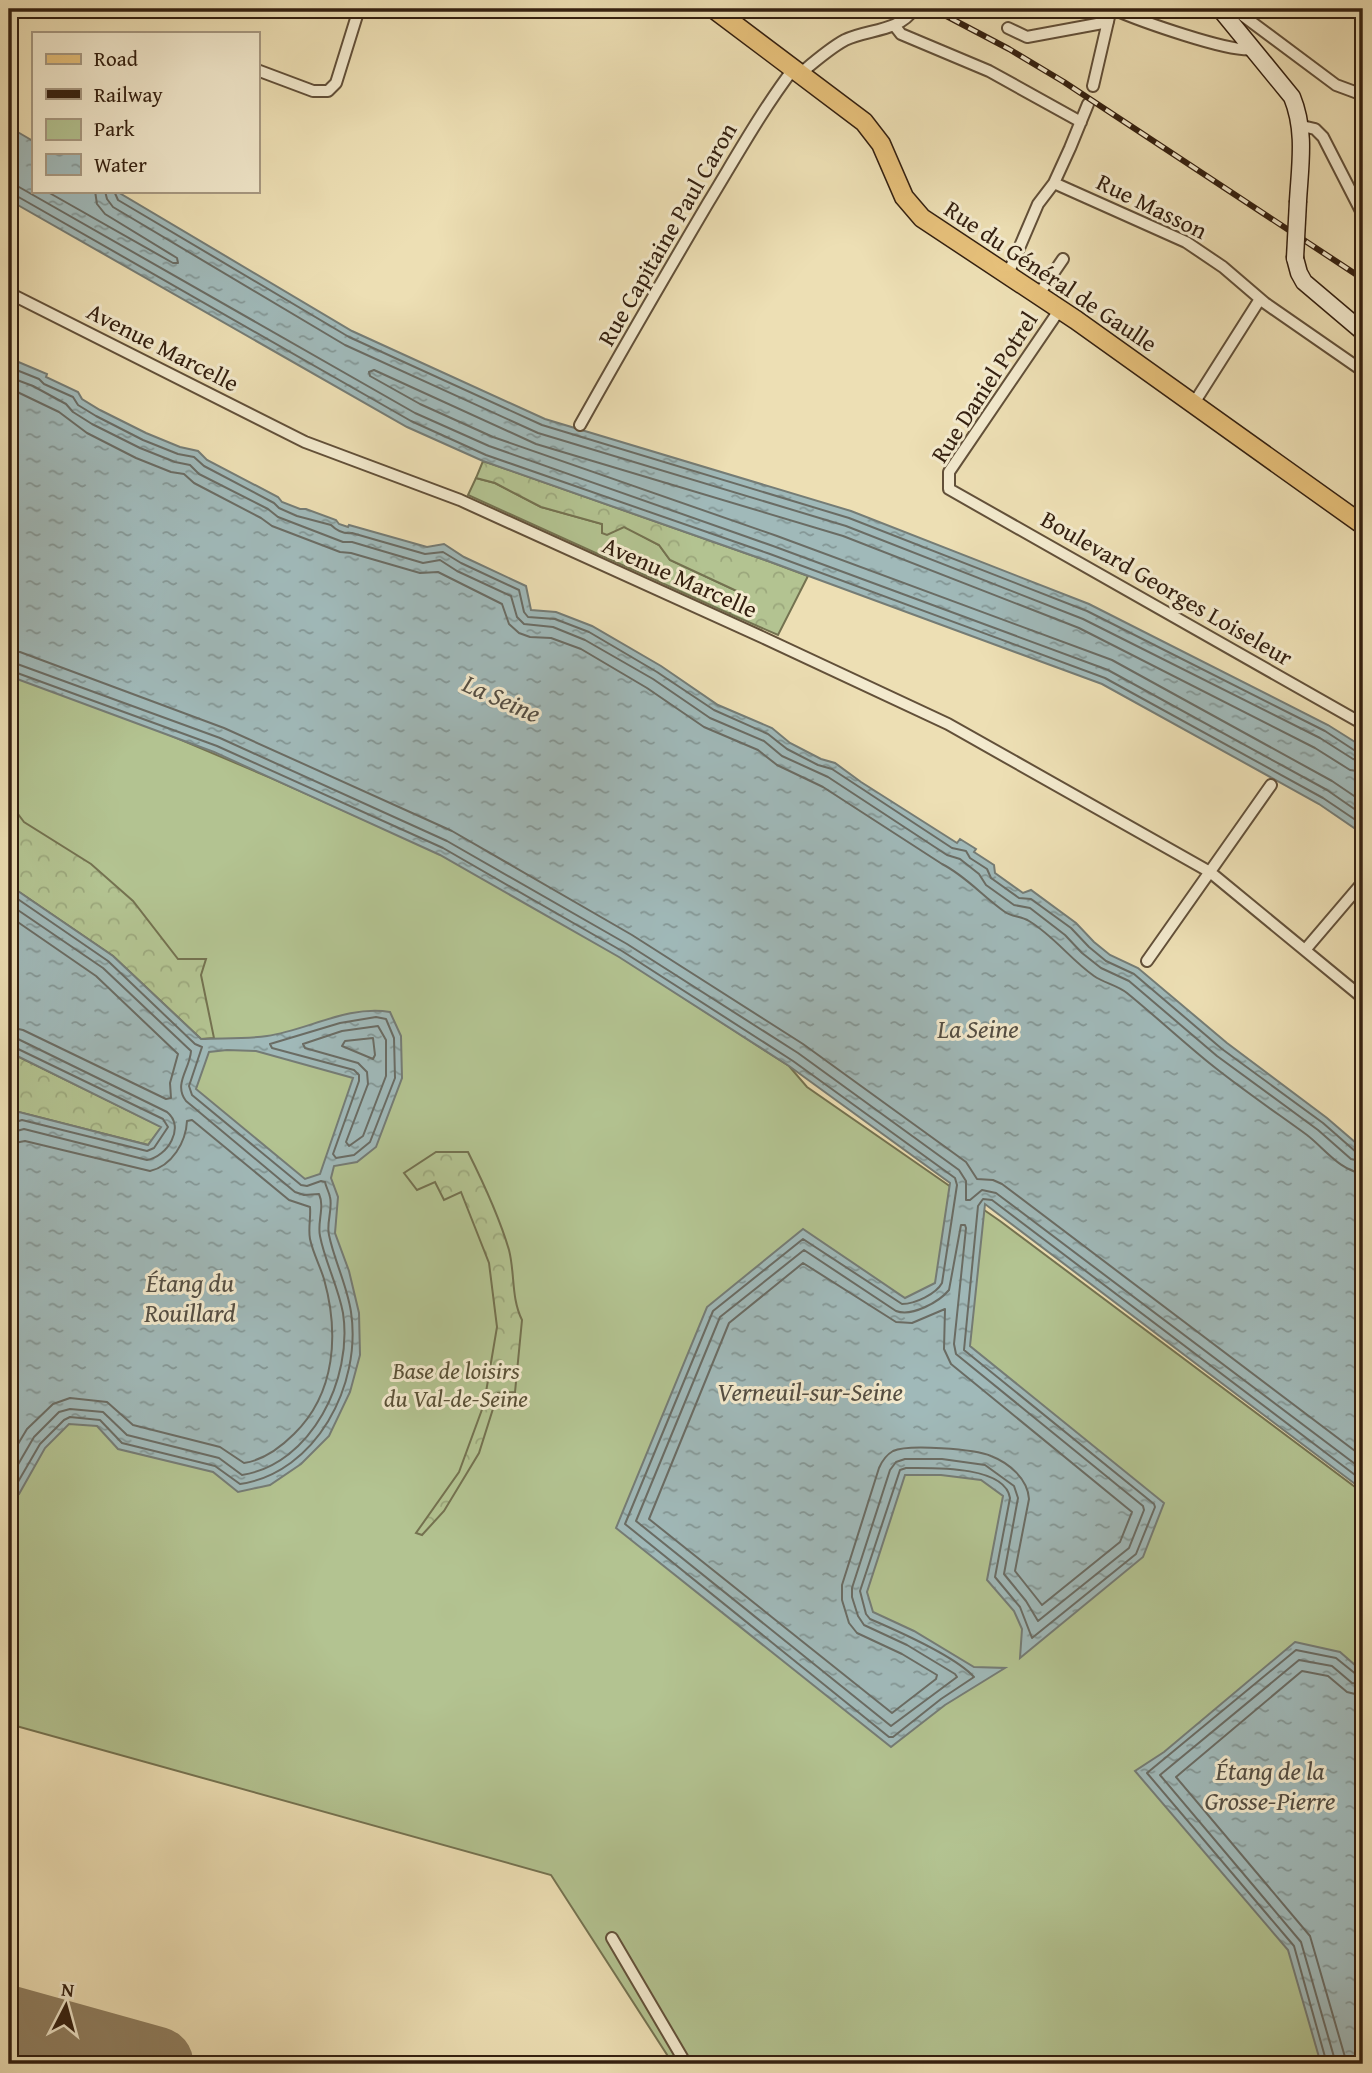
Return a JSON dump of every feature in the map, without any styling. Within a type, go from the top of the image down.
[{"type":"main road","name":"Rue du Général de Gaulle","points":[[714,9],[864,122],[881,145],[904,197],[922,218],[1060,309],[1363,525]]},
{"type":"street","points":[[259,71],[313,91],[328,91],[335,83],[359,9]]},
{"type":"street","points":[[914,9],[908,17],[894,25],[901,34],[989,71],[1081,122]]},
{"type":"street","points":[[1093,86],[1112,9],[1245,51],[1254,49]]},
{"type":"street","points":[[1220,9],[1292,97],[1302,126],[1295,258],[1298,273],[1304,282],[1363,332]]},
{"type":"street","points":[[1234,9],[1336,85],[1363,95]]},
{"type":"street","points":[[1008,28],[1027,37],[1108,22]]},
{"type":"street","name":"Rue Capitaine Paul Caron","points":[[580,425],[773,95],[797,70],[845,40],[894,25]]},
{"type":"street","points":[[1008,274],[1038,204],[1054,183],[1088,104]]},
{"type":"street","points":[[1302,126],[1315,129],[1323,137],[1363,215]]},
{"type":"street","name":"Rue Masson","points":[[1054,183],[1186,242],[1223,267],[1260,299],[1363,371]]},
{"type":"street","points":[[1039,295],[1063,259]]},
{"type":"street","name":"Avenue Marcelle","points":[[9,293],[305,442],[460,500],[948,724],[1210,872],[1363,998]]},
{"type":"street","points":[[1194,403],[1260,299]]},
{"type":"street","name":"Rue Daniel Potrel","points":[[949,489],[949,472],[1060,309]]},
{"type":"street","name":"Boulevard Georges Loiseleur","points":[[949,489],[1363,724]]},
{"type":"street","points":[[1147,961],[1271,785]]},
{"type":"street","points":[[1305,950],[1363,882]]},
{"type":"street","points":[[612,1938],[686,2064]]},
{"type":"green space","points":[[483,461],[808,576],[778,635],[730,614],[739,592],[670,560],[659,545],[624,527],[607,535],[602,533],[602,524],[541,507],[495,483],[476,478]]},
{"type":"green space","points":[[476,478],[495,483],[541,507],[602,524],[624,526],[659,545],[670,560],[739,592],[730,614],[468,495]]},
{"type":"green space","name":"Base de loisirs du Val-de-Seine","points":[[9,667],[271,778],[508,884],[789,1066],[807,1087],[1000,1221],[1363,1493],[1363,2064],[673,2064],[551,1875],[9,1724]]},
{"type":"green space","points":[[9,802],[24,822],[91,864],[133,901],[178,959],[206,959],[201,975],[214,1038],[201,1039],[113,956],[9,885]]},
{"type":"green space","points":[[9,1052],[162,1127],[148,1145],[19,1112],[9,1119]]},
{"type":"green space","points":[[436,1152],[468,1152],[505,1237],[511,1259],[516,1303],[522,1320],[515,1392],[498,1393],[479,1453],[444,1511],[422,1535],[416,1533],[459,1472],[484,1404],[497,1327],[489,1263],[461,1192],[444,1200],[435,1182],[417,1190],[404,1173]]},
{"type":"water","points":[[9,127],[32,140],[32,192],[118,192],[352,331],[545,419],[851,511],[1089,604],[1328,725],[1363,747],[1363,834],[1319,804],[1102,684],[768,561],[483,461],[407,427],[9,200]]},
{"type":"water","name":"La Seine","points":[[9,358],[47,374],[46,377],[78,392],[82,399],[100,410],[146,433],[180,447],[198,451],[207,460],[278,497],[282,502],[336,520],[348,527],[349,525],[427,547],[444,544],[464,557],[526,586],[531,610],[556,612],[592,626],[661,666],[718,705],[772,728],[790,743],[835,763],[957,843],[960,839],[976,849],[974,852],[994,865],[995,873],[1023,893],[1031,890],[1076,923],[1110,955],[1138,968],[1227,1043],[1327,1118],[1363,1149],[1363,1490],[985,1204],[970,1346],[1164,1503],[1143,1557],[1020,1658],[1022,1629],[1014,1611],[987,1580],[1003,1496],[981,1480],[941,1475],[905,1475],[867,1592],[873,1612],[914,1631],[974,1667],[1005,1668],[945,1705],[891,1747],[616,1528],[707,1307],[803,1229],[905,1298],[935,1283],[950,1183],[789,1066],[619,957],[440,855],[214,752],[9,676]]},
{"type":"water","name":"Étang du Rouillard","points":[[9,885],[113,956],[201,1039],[267,1036],[358,1012],[390,1012],[401,1036],[402,1078],[376,1147],[357,1162],[334,1166],[331,1178],[338,1197],[335,1233],[349,1271],[359,1313],[360,1355],[350,1392],[329,1436],[301,1464],[270,1485],[238,1492],[213,1472],[118,1449],[97,1426],[69,1424],[45,1448],[19,1494],[9,1496],[9,1119],[19,1112],[148,1145],[161,1127],[9,1052]],"holes":[[[256,1051],[353,1078],[320,1174],[305,1179],[196,1089],[209,1052]]]},
{"type":"water","name":"Étang de la Grosse-Pierre","points":[[1295,1642],[1340,1652],[1363,1672],[1363,2064],[1321,2064],[1288,1950],[1135,1771],[1164,1752]]},
{"type":"runway","points":[[9,2023],[156,2064]]},
{"type":"railway","points":[[933,9],[1064,82],[1363,279]]},
{"type":"water label","name":"Verneuil-sur-Seine","points":[[810,1391]]}]
